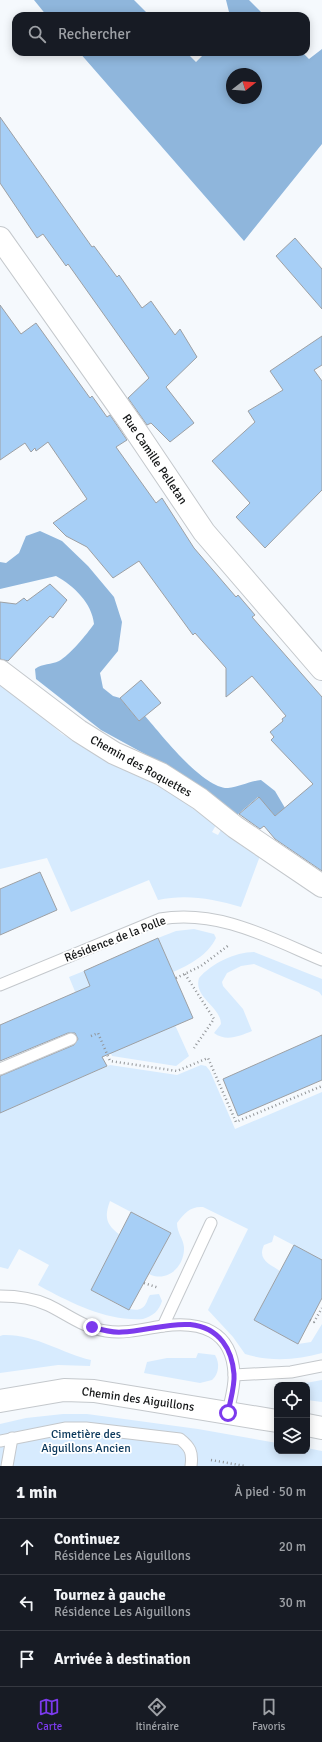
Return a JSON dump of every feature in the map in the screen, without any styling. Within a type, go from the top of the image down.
[{"type":"street","name":"Rue Camille Pelletan","points":[[0,238],[132,425],[204,532],[322,669]]},
{"type":"street","name":"Chemin des Roquettes","points":[[0,671],[79,731],[114,753],[161,774],[200,799],[235,827],[322,886]]},
{"type":"street","name":"Chemin des Aiguillons","points":[[0,1401],[64,1390],[94,1391],[274,1421]]},
{"type":"street","points":[[310,1426],[322,1428]]},
{"type":"lane","name":"Résidence de la Polle","points":[[0,985],[160,919],[178,916],[194,916],[214,919],[241,926],[322,960]]},
{"type":"lane","points":[[0,1069],[71,1039]]},
{"type":"lane","points":[[163,1326],[211,1223]]},
{"type":"lane","points":[[0,1296],[15,1296],[46,1304],[79,1322],[105,1331],[133,1331],[163,1326],[195,1324],[213,1331],[228,1348],[232,1359],[234,1375],[228,1413]]},
{"type":"lane","points":[[234,1375],[291,1372],[322,1366]]},
{"type":"lane","points":[[0,1441],[50,1430],[86,1428],[180,1439],[190,1447],[192,1462]]},
{"type":"lane","points":[[7,1466],[12,1438]]},
{"type":"path","points":[[176,978],[216,955],[228,945],[241,926]]},
{"type":"path","points":[[185,974],[214,1019],[194,1048]]},
{"type":"path","points":[[71,1039],[73,1044],[98,1033],[110,1061],[177,1071],[208,1058],[236,1122],[322,1086]]},
{"type":"path","points":[[310,1320],[314,1322],[322,1308]]},
{"type":"path","points":[[192,1462],[245,1466]]},
{"type":"green space","points":[[0,672],[39,714],[62,734],[122,769],[167,790],[216,825],[212,832],[218,835],[222,828],[260,856],[241,907],[190,897],[158,900],[149,880],[71,912],[47,858],[0,869]]},
{"type":"green space","points":[[194,929],[214,934],[216,938],[208,950],[192,963],[173,972],[158,938],[176,931]]},
{"type":"green space","points":[[254,952],[322,979],[322,996],[319,992],[254,964],[241,966],[227,973],[222,982],[223,986],[243,1009],[252,1031],[243,1035],[228,1038],[219,1036],[214,1033],[221,1024],[220,1018],[200,991],[198,985],[199,978],[210,968],[224,960],[239,954]]},
{"type":"green space","points":[[84,971],[118,1050],[175,1025],[189,1056],[176,1066],[112,1056],[100,1027],[91,1030],[69,977]]},
{"type":"green space","points":[[110,1065],[177,1075],[201,1065],[206,1066],[210,1071],[235,1129],[322,1092],[322,1260],[274,1235],[272,1242],[264,1245],[262,1254],[263,1258],[269,1264],[280,1271],[254,1320],[298,1344],[311,1342],[322,1324],[322,1353],[294,1359],[264,1358],[245,1354],[233,1337],[208,1310],[248,1229],[203,1207],[191,1209],[182,1216],[177,1223],[184,1247],[184,1254],[178,1267],[168,1275],[156,1276],[149,1274],[171,1233],[110,1201],[107,1212],[109,1224],[120,1235],[91,1290],[116,1304],[137,1310],[144,1307],[150,1295],[159,1294],[162,1301],[159,1308],[153,1315],[143,1319],[130,1319],[104,1315],[68,1301],[45,1289],[38,1285],[49,1265],[19,1249],[8,1269],[0,1267],[0,1113]]},
{"type":"green space","points":[[3,1335],[37,1341],[91,1360],[90,1366],[58,1365],[0,1373],[0,1336]]},
{"type":"green space","points":[[198,1353],[215,1355],[218,1361],[218,1368],[216,1375],[212,1380],[200,1383],[144,1373],[147,1362],[167,1358],[196,1358]]},
{"type":"green space","points":[[322,1380],[322,1402],[310,1400],[310,1382]]},
{"type":"green space","name":"Cimetière des Aiguillons Ancien","points":[[63,1414],[87,1414],[198,1429],[274,1442],[274,1454],[310,1454],[310,1449],[322,1451],[322,1466],[0,1466],[0,1424],[26,1418]]},
{"type":"shaded area","points":[[34,0],[134,0],[146,12],[44,12]]},
{"type":"shaded area","points":[[226,0],[249,0],[261,12],[229,12]]},
{"type":"shaded area","points":[[322,49],[322,144],[244,241],[82,56],[190,56],[196,62],[202,56],[306,56],[309,59]]},
{"type":"shaded area","points":[[40,531],[62,541],[88,566],[114,597],[122,622],[118,651],[100,673],[103,688],[113,696],[120,698],[139,721],[145,716],[183,759],[207,780],[218,786],[228,788],[261,780],[275,791],[285,808],[275,816],[258,797],[236,816],[174,770],[101,730],[36,679],[35,669],[59,661],[63,658],[78,644],[94,624],[93,616],[86,602],[75,590],[56,576],[0,589],[0,562],[6,563],[19,553],[26,536]]},
{"type":"building","points":[[0,117],[92,247],[94,246],[117,277],[119,275],[142,308],[151,301],[175,335],[180,329],[197,357],[166,387],[194,423],[170,442],[151,423],[147,425],[128,398],[149,378],[68,264],[66,266],[43,234],[37,238],[0,183]]},
{"type":"building","points":[[295,238],[322,269],[322,309],[276,256]]},
{"type":"building","points":[[0,305],[21,334],[36,323],[90,398],[92,396],[107,417],[110,415],[127,440],[116,447],[156,503],[162,498],[194,548],[236,597],[238,595],[255,615],[252,617],[322,697],[322,871],[275,839],[264,826],[260,829],[239,814],[259,797],[275,816],[313,784],[271,740],[274,737],[270,732],[283,721],[282,719],[286,716],[252,676],[226,697],[226,668],[195,633],[193,635],[139,561],[113,578],[87,547],[66,536],[53,523],[87,499],[48,442],[36,451],[35,448],[31,452],[25,443],[0,460]]},
{"type":"building","points":[[322,336],[322,365],[314,370],[322,381],[322,490],[265,548],[236,517],[250,503],[212,461],[255,422],[248,411],[283,390],[270,371]]},
{"type":"building","points":[[50,584],[67,600],[53,618],[50,616],[8,661],[0,659],[0,602],[16,604],[24,598],[27,601]]},
{"type":"building","points":[[141,680],[161,703],[139,721],[120,698]]},
{"type":"building","points":[[40,872],[57,910],[0,935],[0,889]]},
{"type":"building","points":[[158,938],[193,1018],[102,1057],[107,1066],[0,1113],[0,1076],[74,1045],[78,1039],[75,1033],[68,1033],[0,1061],[0,1025],[90,986],[84,971]]},
{"type":"building","points":[[322,1035],[322,1080],[238,1116],[223,1079]]},
{"type":"building","points":[[131,1212],[171,1233],[129,1310],[91,1290]]},
{"type":"building","points":[[294,1245],[322,1260],[322,1298],[298,1344],[254,1320]]},
{"type":"route","points":[[92,1327],[105,1331],[121,1332],[180,1324],[195,1324],[213,1331],[228,1348],[232,1359],[234,1375],[228,1413]]}]
